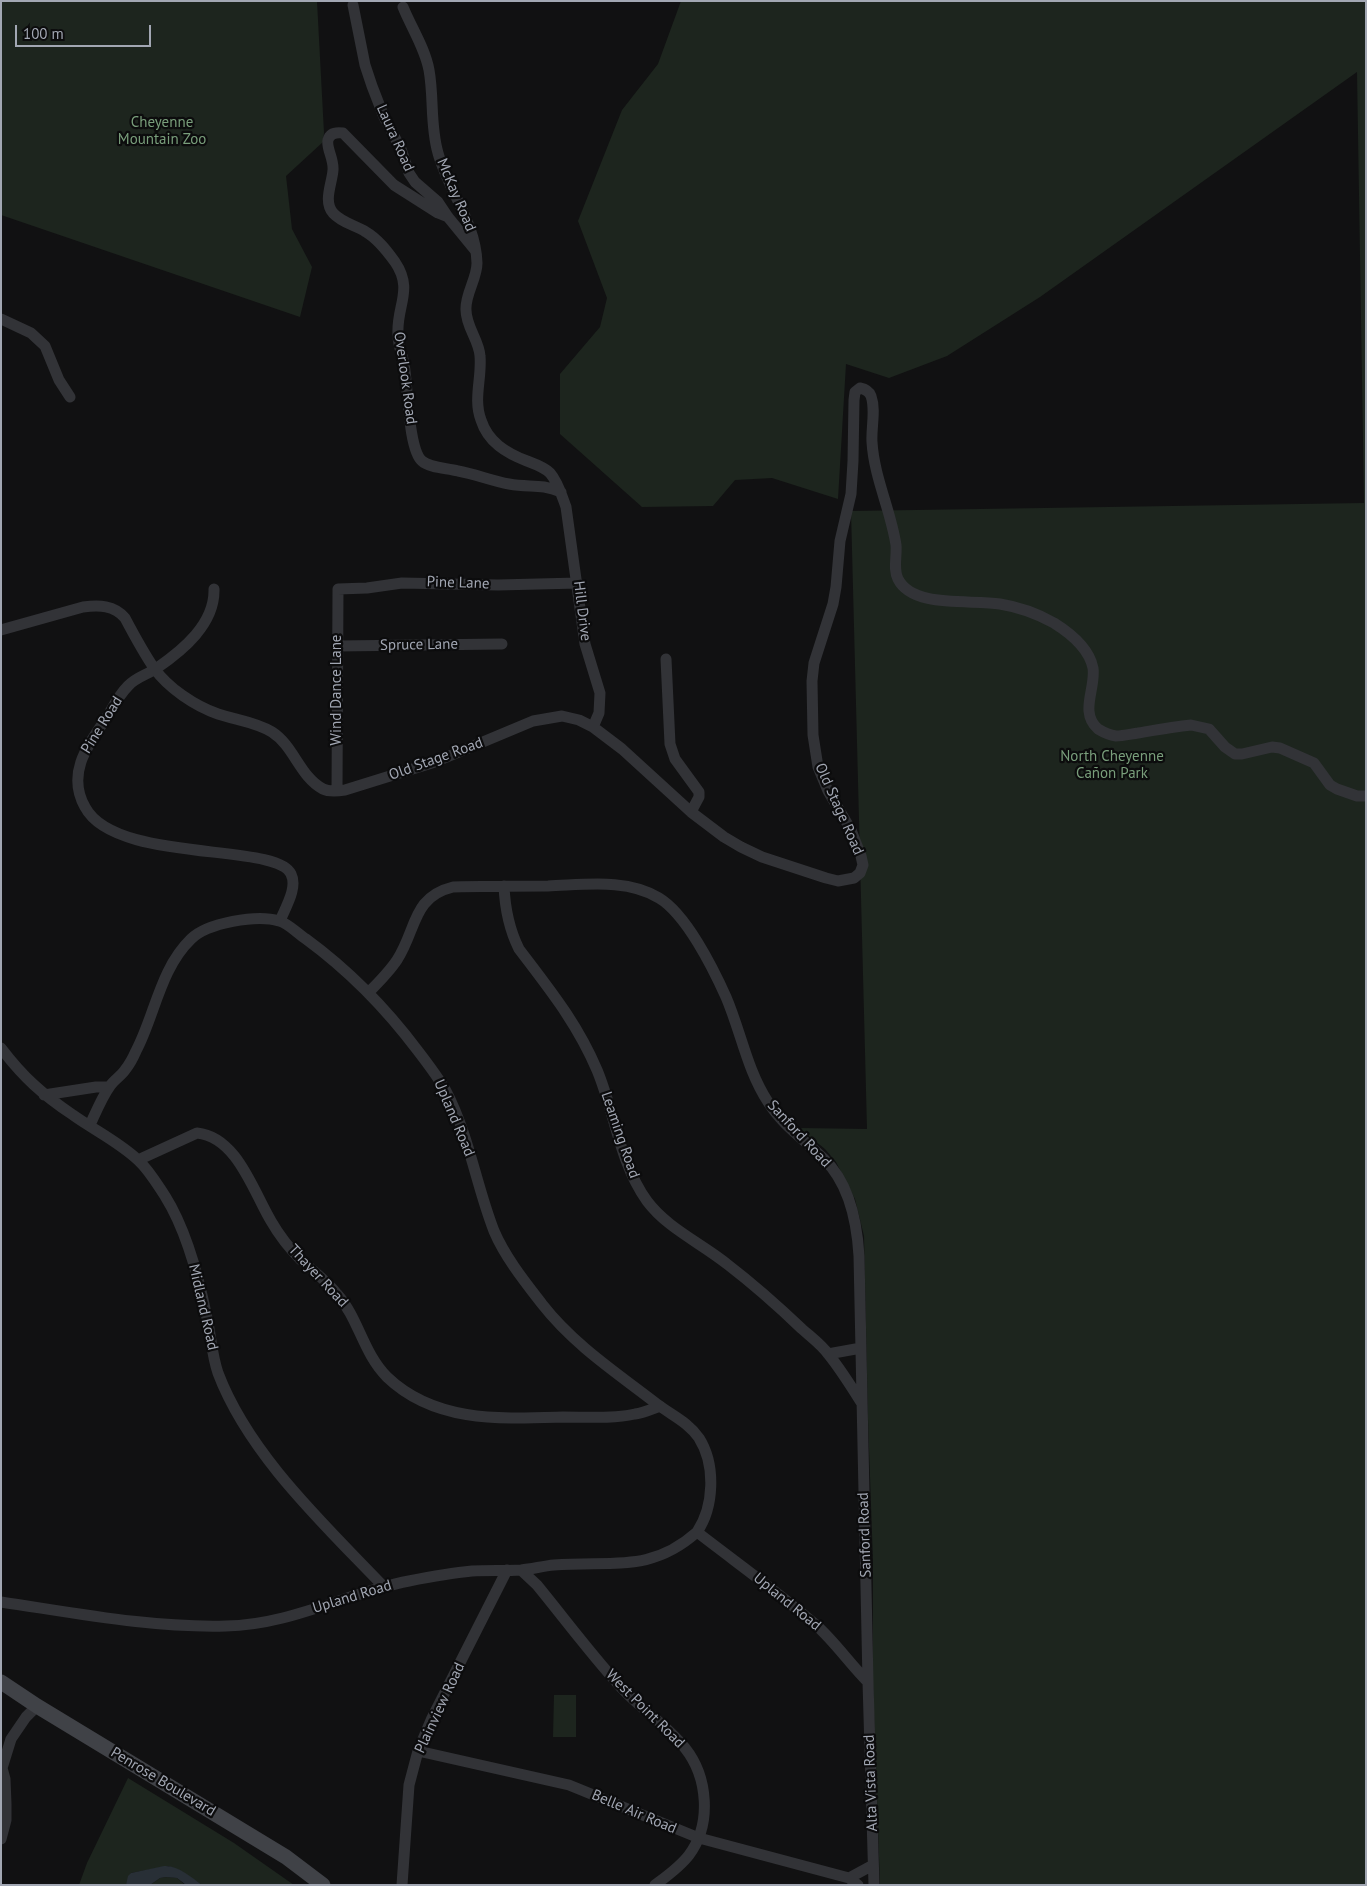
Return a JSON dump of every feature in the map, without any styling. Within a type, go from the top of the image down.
[{"type":"street","name":"Laura Road","points":[[353,5],[365,65],[384,117],[401,149],[409,173],[415,182],[438,202],[476,251]]},
{"type":"street","name":"McKay Road","points":[[403,7],[429,70],[433,124],[438,153],[474,237],[476,274],[465,308],[469,329],[478,346],[480,356],[477,395],[481,421],[495,444],[506,452],[540,466],[550,474],[561,492]]},
{"type":"street","name":"Overlook Road","points":[[448,217],[438,213],[394,184],[343,133],[337,132],[328,139],[328,146],[333,159],[333,175],[328,197],[330,208],[344,222],[366,232],[378,241],[403,276],[403,304],[398,325],[398,338],[405,365],[410,416],[417,454],[422,461],[437,467],[510,484],[548,487],[561,492]]},
{"type":"street","points":[[1,320],[31,333],[45,346],[58,380],[70,397]]},
{"type":"street","name":"Old Stage Road","points":[[337,791],[435,762],[533,721],[547,717],[562,716],[579,720],[592,727],[622,749],[691,812],[740,848],[762,857],[838,881],[854,878],[860,873],[863,865],[861,856],[818,767],[812,715],[813,670],[833,604],[836,587],[840,542],[850,494],[853,461],[854,400],[855,392],[860,388],[866,389],[871,395],[873,402],[872,443],[896,543],[897,577],[903,587],[910,593],[933,600],[986,602],[1018,608],[1054,623],[1083,648],[1090,659],[1093,669],[1093,680],[1088,708],[1090,718],[1095,725],[1108,734],[1116,736],[1191,725],[1200,726],[1209,729],[1230,752],[1242,754],[1265,748],[1280,748],[1314,763],[1330,785],[1337,789],[1358,796],[1366,796]]},
{"type":"street","name":"Hill Drive","points":[[561,492],[566,507],[586,644],[600,693],[599,713],[592,727]]},
{"type":"street","name":"Pine Lane","points":[[338,589],[367,588],[402,582],[578,583]]},
{"type":"street","name":"Pine Road","points":[[214,589],[212,610],[196,634],[184,647],[155,670],[139,676],[127,686],[87,746],[80,760],[78,784],[84,807],[91,816],[101,825],[117,834],[135,840],[270,860],[288,869],[293,880],[280,921]]},
{"type":"street","name":"Wind Dance Lane","points":[[337,791],[338,589]]},
{"type":"street","points":[[1,630],[83,607],[112,608],[120,612],[125,618],[155,670],[185,697],[216,713],[272,732],[290,749],[315,783],[323,789],[337,791]]},
{"type":"street","name":"Spruce Lane","points":[[337,646],[502,644]]},
{"type":"street","points":[[666,659],[670,744],[672,752],[699,792],[699,798],[691,812]]},
{"type":"street","name":"Sanford Road","points":[[369,992],[397,959],[426,900],[435,893],[453,887],[623,885],[648,892],[660,898],[679,916],[720,985],[754,1076],[767,1102],[784,1123],[826,1160],[837,1176],[850,1203],[857,1232],[868,1682]]},
{"type":"street","name":"Leaming Road","points":[[504,886],[505,910],[514,940],[562,1006],[586,1047],[604,1090],[625,1158],[647,1200],[655,1211],[666,1220],[726,1263],[777,1305],[828,1354],[861,1402]]},
{"type":"street","points":[[90,1125],[110,1087],[126,1069],[136,1052],[172,964],[189,940],[199,932],[222,923],[259,919],[280,921]]},
{"type":"street","name":"Upland Road","points":[[1,1602],[164,1624],[225,1626],[276,1620],[384,1587],[454,1574],[522,1570],[554,1565],[621,1564],[642,1561],[685,1543],[697,1532],[703,1523],[710,1496],[710,1470],[701,1441],[684,1421],[660,1406],[575,1341],[530,1288],[499,1241],[494,1230],[467,1144],[447,1092],[437,1075],[396,1021],[369,992],[319,949],[280,921]]},
{"type":"street","name":"Midland Road","points":[[1,1048],[30,1083],[138,1160],[149,1172],[167,1199],[182,1230],[204,1301],[217,1370],[231,1401],[270,1462],[297,1496],[384,1587]]},
{"type":"street","points":[[44,1094],[110,1087]]},
{"type":"street","name":"Thayer Road","points":[[138,1160],[197,1132],[216,1137],[224,1143],[253,1184],[271,1221],[291,1249],[336,1292],[347,1306],[377,1366],[397,1386],[428,1404],[444,1410],[472,1416],[510,1418],[635,1414],[660,1406]]},
{"type":"street","points":[[828,1354],[860,1348]]},
{"type":"street","name":"Upland Road","points":[[697,1532],[773,1590],[816,1626],[834,1643],[868,1682]]},
{"type":"street","name":"Plainview Road","points":[[402,1885],[409,1785],[418,1751],[432,1718],[507,1570]]},
{"type":"street","name":"West Point Road","points":[[522,1570],[537,1585],[620,1687],[674,1735],[686,1749],[698,1771],[704,1793],[703,1817],[699,1838],[678,1867],[655,1885]]},
{"type":"street","name":"Penrose Boulevard","points":[[1,1682],[37,1706],[286,1857],[323,1885]]},
{"type":"street","name":"Alta Vista Road","points":[[868,1682],[874,1885]]},
{"type":"street","points":[[1,1839],[6,1820],[6,1804],[5,1779],[1,1768],[11,1740],[26,1717],[37,1706]]},
{"type":"street","name":"Belle Air Road","points":[[418,1751],[569,1785],[699,1838],[854,1881],[873,1865]]},
{"type":"green space","name":"Cheyenne Mountain Zoo","points":[[1,1],[317,1],[323,142],[286,176],[292,229],[312,267],[300,317],[1,215]]},
{"type":"green space","name":"North Cheyenne Cañon Park","points":[[681,1],[1366,1],[1366,1885],[880,1885],[873,1684],[873,1562],[864,1236],[855,1199],[836,1162],[825,1149],[799,1128],[867,1129],[851,511],[1364,503],[1357,72],[1040,297],[947,356],[889,378],[846,364],[838,499],[772,478],[735,480],[713,506],[642,507],[560,434],[560,374],[600,327],[607,298],[578,221],[622,110],[658,64]]},
{"type":"green space","points":[[554,1695],[576,1695],[576,1737],[553,1737]]},
{"type":"green space","points":[[128,1778],[234,1843],[294,1885],[202,1885],[181,1871],[168,1866],[131,1873],[126,1885],[79,1885],[87,1863]]},
{"type":"green space","points":[[160,1878],[177,1878],[185,1885],[150,1885]]},
{"type":"shaded area","points":[[164,1866],[179,1869],[202,1885],[186,1885],[177,1878],[166,1877],[160,1878],[150,1885],[126,1885],[128,1876],[131,1873]]}]
